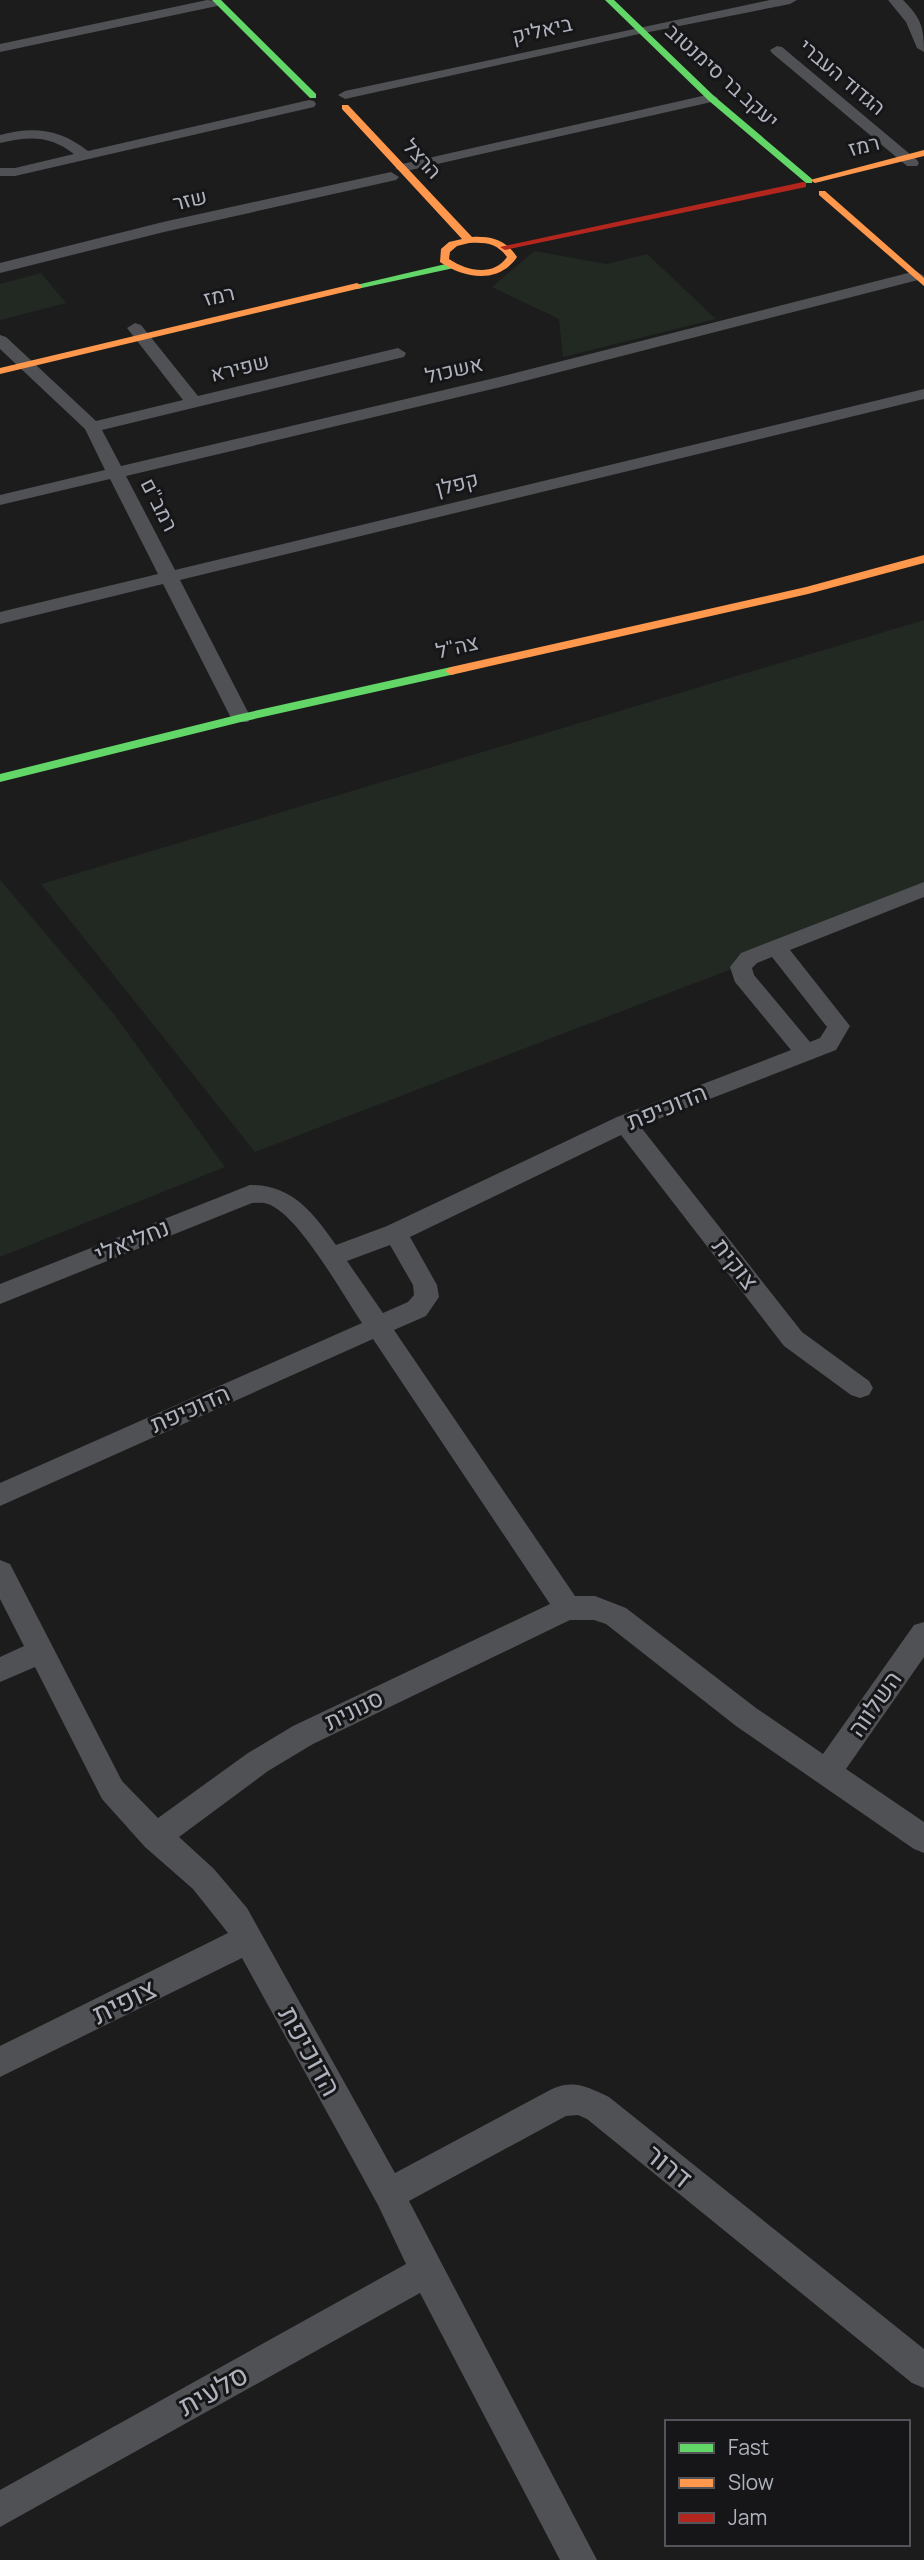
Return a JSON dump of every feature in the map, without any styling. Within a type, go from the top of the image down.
[{"type":"street","name":"יעקב בר סימנטוב","points":[[609,0],[711,98],[816,185],[920,280]]},
{"type":"street","name":"ביאליק","points":[[336,106],[639,30],[790,0]]},
{"type":"street","points":[[895,0],[909,13],[919,28],[924,48]]},
{"type":"street","points":[[0,48],[221,1],[316,97],[336,106]]},
{"type":"street","name":"הגדוד העברי","points":[[777,50],[916,159]]},
{"type":"street","points":[[0,172],[15,172],[86,156],[316,97],[336,106]]},
{"type":"street","name":"שזר","points":[[0,268],[711,98]]},
{"type":"street","name":"הרצל","points":[[336,106],[396,172],[454,251]]},
{"type":"street","points":[[0,139],[36,132],[54,135],[68,141],[86,156]]},
{"type":"street","name":"רמז","points":[[505,247],[816,185],[916,159]]},
{"type":"street","points":[[489,240],[505,247],[512,257],[510,262],[496,270],[475,273],[454,251],[489,240]]},
{"type":"street","name":"רמז","points":[[0,361],[23,360],[454,251]]},
{"type":"street","name":"אשכול","points":[[0,500],[920,280]]},
{"type":"street","points":[[138,332],[194,403]]},
{"type":"street","name":"רמב\"ם","points":[[0,340],[92,427],[117,471],[241,718]]},
{"type":"street","name":"שפירא","points":[[92,427],[398,353]]},
{"type":"street","name":"רמז","points":[[0,371],[23,360]]},
{"type":"street","name":"קפלן","points":[[0,618],[924,394]]},
{"type":"street","name":"צה\"ל","points":[[0,778],[241,718],[808,590],[924,559]]},
{"type":"street","points":[[806,1053],[743,976],[741,967],[749,958],[924,889]]},
{"type":"street","name":"הדוכיפת","points":[[331,1257],[396,1233],[625,1123],[828,1044],[839,1026],[776,947]]},
{"type":"street","name":"צוקית","points":[[625,1123],[793,1339],[860,1388]]},
{"type":"street","name":"נחליאלי","points":[[0,1294],[230,1201],[264,1192],[281,1197],[296,1210],[331,1257]]},
{"type":"street","name":"הדוכיפת","points":[[0,1495],[417,1308],[427,1297],[425,1285],[396,1233]]},
{"type":"street","points":[[331,1257],[375,1326],[568,1608],[595,1608],[616,1616],[746,1717],[924,1839]]},
{"type":"street","name":"הדוכיפת","points":[[0,1572],[112,1790],[127,1810],[205,1882],[231,1910],[248,1939],[388,2194],[579,2560]]},
{"type":"street","name":"סנונית","points":[[155,1837],[258,1762],[303,1735],[568,1608]]},
{"type":"street","name":"השלווה","points":[[826,1774],[924,1634]]},
{"type":"street","points":[[0,1670],[41,1651]]},
{"type":"street","name":"צופית","points":[[0,2062],[248,1939]]},
{"type":"street","name":"דרור","points":[[388,2194],[563,2100],[580,2099],[598,2108],[924,2371]]},
{"type":"street","name":"סלעית","points":[[0,2509],[426,2271]]},
{"type":"shaded area","points":[[534,251],[607,264],[647,254],[716,319],[563,357],[559,319],[492,287]]},
{"type":"shaded area","points":[[41,273],[66,303],[0,320],[0,284]]},
{"type":"shaded area","points":[[924,620],[924,895],[255,1152],[41,884]]},
{"type":"shaded area","points":[[0,880],[113,1013],[225,1167],[0,1257]]},
{"type":"traffic: fast","points":[[216,0],[313,96]]},
{"type":"traffic: fast","points":[[609,0],[711,98],[809,181]]},
{"type":"traffic: fast","points":[[357,286],[450,266]]},
{"type":"traffic: fast","points":[[0,778],[241,718],[451,671]]},
{"type":"traffic: slow","points":[[345,107],[469,240]]},
{"type":"traffic: slow","points":[[815,180],[924,153]]},
{"type":"traffic: slow","points":[[822,193],[924,283]]},
{"type":"traffic: slow","points":[[469,240],[494,242],[504,247],[512,257],[507,265],[490,273],[470,272],[444,260],[445,251],[453,244],[469,240]]},
{"type":"traffic: slow","points":[[0,371],[357,286]]},
{"type":"traffic: slow","points":[[451,671],[808,590],[924,559]]},
{"type":"traffic: jam","points":[[505,247],[803,185]]}]
